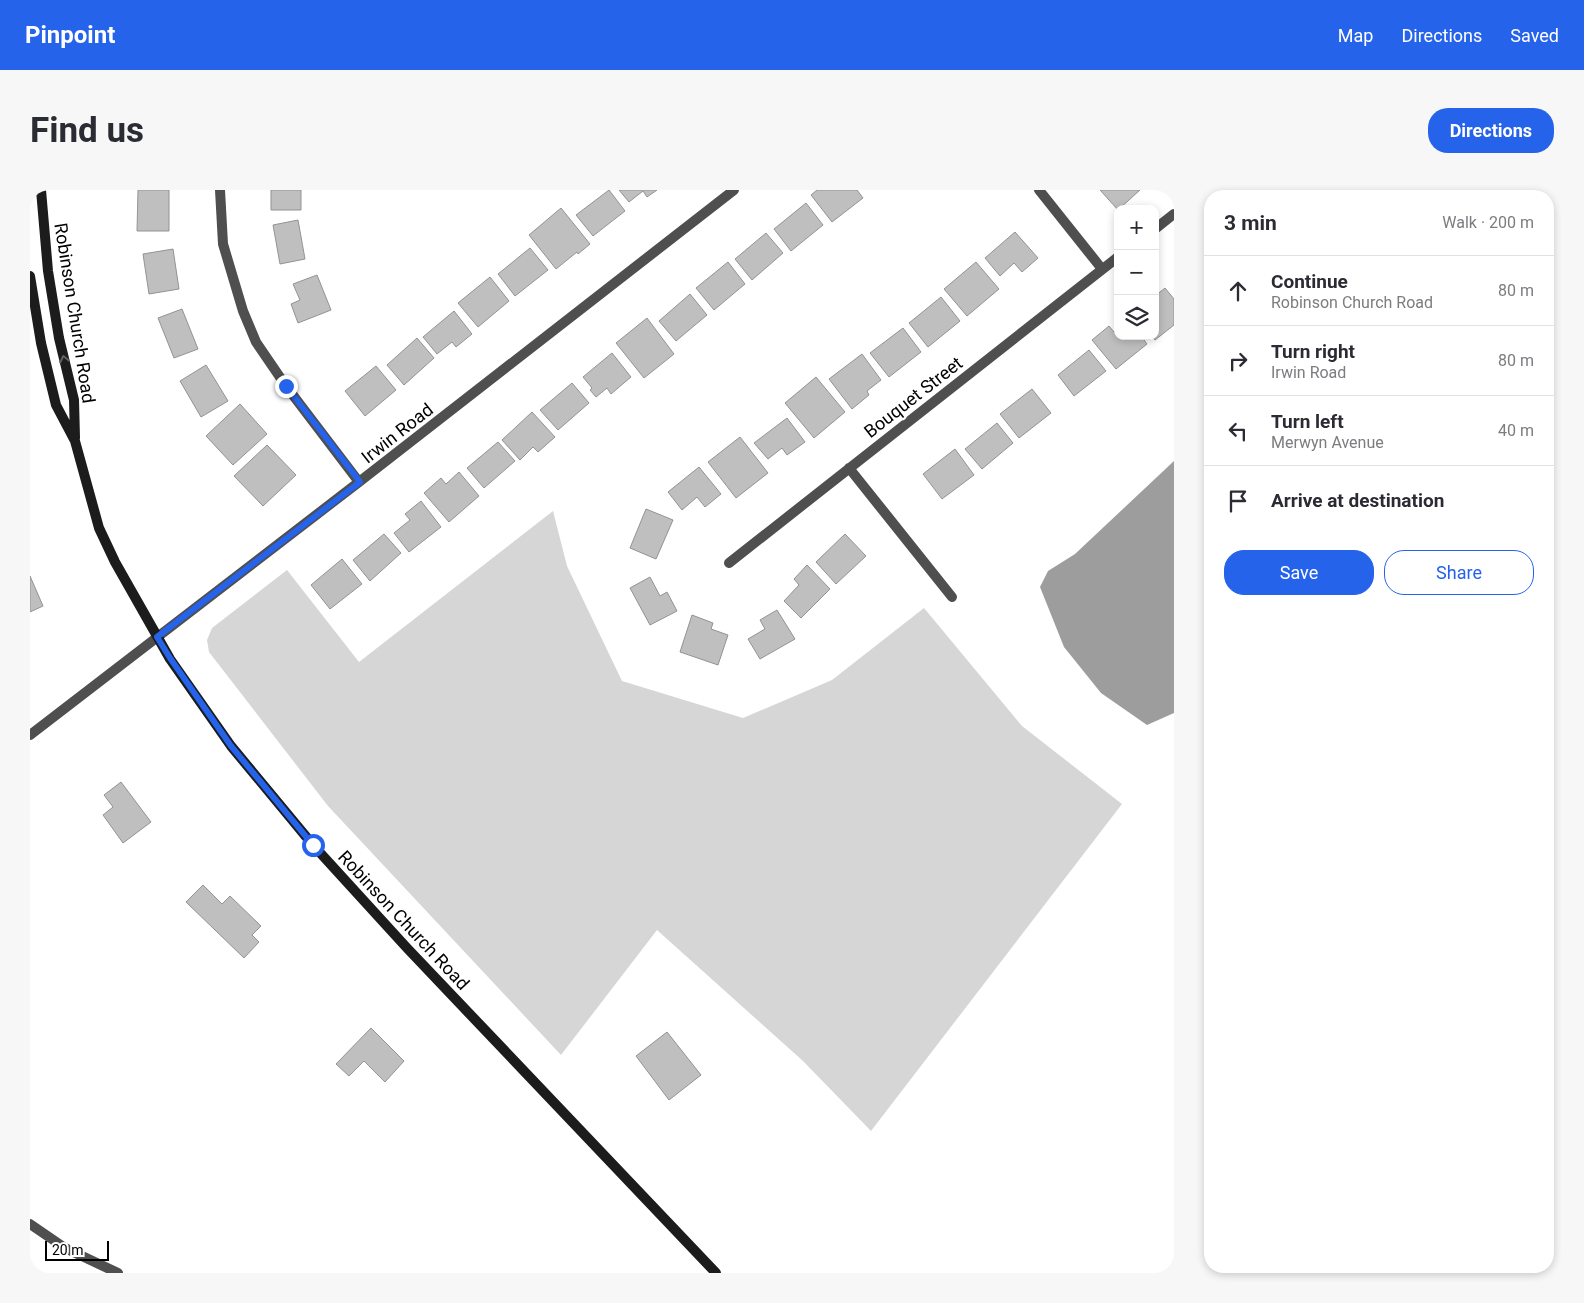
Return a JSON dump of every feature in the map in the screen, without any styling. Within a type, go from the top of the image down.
[{"type":"street","name":"Robinson Church Road","points":[[41,190],[48,271],[59,338],[74,400],[75,441]]},
{"type":"street","points":[[220,190],[223,244],[243,311],[256,342],[286,386],[360,482]]},
{"type":"street","name":"Irwin Road","points":[[30,735],[360,482],[734,190]]},
{"type":"street","points":[[1039,190],[1102,269]]},
{"type":"street","points":[[1159,226],[1174,214]]},
{"type":"street","name":"Bouquet Street","points":[[729,563],[1114,260]]},
{"type":"street","name":"Robinson Church Road","points":[[30,276],[41,343],[56,405],[75,441],[99,528],[115,562],[170,658],[231,746],[313,845],[466,1011],[716,1273]]},
{"type":"street","points":[[849,468],[952,597]]},
{"type":"street","points":[[30,1224],[65,1248],[118,1273]]},
{"type":"shaded area","points":[[1174,461],[1174,713],[1147,725],[1101,693],[1064,647],[1040,587],[1048,571],[1075,554]]},
{"type":"shaded area","points":[[553,511],[567,566],[622,681],[743,718],[832,680],[924,608],[1022,726],[1122,804],[871,1131],[803,1061],[657,930],[561,1055],[328,806],[209,652],[207,640],[212,628],[287,570],[359,662]]},
{"type":"building","points":[[138,190],[169,190],[169,231],[137,231]]},
{"type":"building","points":[[271,190],[301,190],[301,210],[271,210]]},
{"type":"building","points":[[609,190],[625,211],[593,236],[576,215]]},
{"type":"building","points":[[619,190],[657,190],[647,197],[643,191],[629,202]]},
{"type":"building","points":[[817,190],[857,190],[863,198],[832,222],[811,195]]},
{"type":"building","points":[[1100,190],[1140,190],[1124,205],[1114,206]]},
{"type":"building","points":[[806,203],[823,225],[791,251],[774,229]]},
{"type":"building","points":[[561,208],[590,244],[556,269],[529,235]]},
{"type":"building","points":[[298,220],[305,259],[280,264],[273,225]]},
{"type":"building","points":[[1015,232],[1038,258],[1022,272],[1014,263],[1000,276],[985,258]]},
{"type":"building","points":[[766,233],[783,253],[752,280],[735,259]]},
{"type":"building","points":[[530,248],[548,270],[515,296],[498,274]]},
{"type":"building","points":[[173,249],[179,289],[149,294],[143,254]]},
{"type":"building","points":[[728,262],[745,284],[714,310],[696,288]]},
{"type":"building","points":[[976,262],[999,289],[967,316],[944,289]]},
{"type":"building","points":[[317,275],[331,310],[298,323],[291,304],[300,300],[293,284]]},
{"type":"building","points":[[490,277],[509,301],[478,327],[458,303]]},
{"type":"building","points":[[1165,288],[1174,299],[1174,325],[1159,337],[1159,295]]},
{"type":"building","points":[[690,294],[707,315],[676,341],[659,321]]},
{"type":"building","points":[[941,297],[960,321],[928,347],[909,323]]},
{"type":"building","points":[[182,309],[198,349],[174,358],[158,318]]},
{"type":"building","points":[[454,311],[472,334],[456,347],[452,342],[437,354],[423,337]]},
{"type":"building","points":[[647,318],[674,354],[644,378],[616,343]]},
{"type":"building","points":[[1109,326],[1114,332],[1114,340],[1144,340],[1147,344],[1116,369],[1092,340]]},
{"type":"building","points":[[903,328],[921,352],[889,377],[870,353]]},
{"type":"building","points":[[417,338],[434,358],[404,385],[387,365]]},
{"type":"building","points":[[1089,350],[1106,371],[1074,396],[1058,375]]},
{"type":"building","points":[[612,353],[631,377],[611,394],[607,388],[596,397],[590,390],[592,388],[583,377]]},
{"type":"building","points":[[862,354],[881,380],[867,391],[869,395],[852,409],[829,379]]},
{"type":"building","points":[[206,365],[228,401],[201,417],[180,381]]},
{"type":"building","points":[[376,366],[396,390],[365,416],[345,391]]},
{"type":"building","points":[[816,377],[845,412],[814,438],[785,403]]},
{"type":"building","points":[[572,383],[589,403],[558,430],[540,410]]},
{"type":"building","points":[[1032,389],[1051,413],[1019,438],[1000,414]]},
{"type":"building","points":[[240,404],[267,434],[233,465],[206,436]]},
{"type":"building","points":[[532,412],[555,437],[538,452],[533,447],[520,460],[502,440]]},
{"type":"building","points":[[787,418],[805,442],[787,455],[782,448],[768,459],[754,443]]},
{"type":"building","points":[[997,423],[1013,443],[982,469],[965,449]]},
{"type":"building","points":[[740,437],[768,473],[736,498],[708,462]]},
{"type":"building","points":[[498,442],[515,461],[484,488],[467,468]]},
{"type":"building","points":[[267,445],[296,475],[263,506],[234,476]]},
{"type":"building","points":[[955,449],[974,475],[942,499],[923,474]]},
{"type":"building","points":[[699,467],[721,494],[705,507],[697,497],[682,510],[668,492]]},
{"type":"building","points":[[459,472],[479,496],[449,522],[424,493],[441,478],[446,484]]},
{"type":"building","points":[[421,501],[441,527],[409,552],[394,533],[410,520],[405,514]]},
{"type":"building","points":[[646,509],[673,520],[656,559],[630,548]]},
{"type":"building","points":[[384,534],[401,553],[370,581],[353,560]]},
{"type":"building","points":[[845,534],[866,556],[836,584],[816,562]]},
{"type":"building","points":[[342,559],[362,584],[330,609],[311,585]]},
{"type":"building","points":[[807,565],[830,589],[801,618],[784,601],[799,585],[794,579]]},
{"type":"building","points":[[30,576],[43,606],[30,612]]},
{"type":"building","points":[[650,577],[660,596],[667,592],[677,611],[650,625],[630,588]]},
{"type":"building","points":[[777,610],[795,639],[760,659],[748,639],[765,629],[760,620]]},
{"type":"building","points":[[692,615],[713,623],[711,629],[728,635],[718,665],[680,652]]},
{"type":"building","points":[[121,782],[151,822],[123,843],[103,815],[113,807],[104,795]]},
{"type":"building","points":[[203,885],[222,904],[230,896],[261,926],[252,935],[259,942],[244,958],[186,902]]},
{"type":"building","points":[[371,1028],[404,1061],[385,1082],[364,1061],[349,1076],[336,1064]]},
{"type":"building","points":[[667,1032],[701,1075],[669,1100],[636,1056]]},
{"type":"route","points":[[286,386],[360,482],[157,637],[231,746],[313,845]]}]
